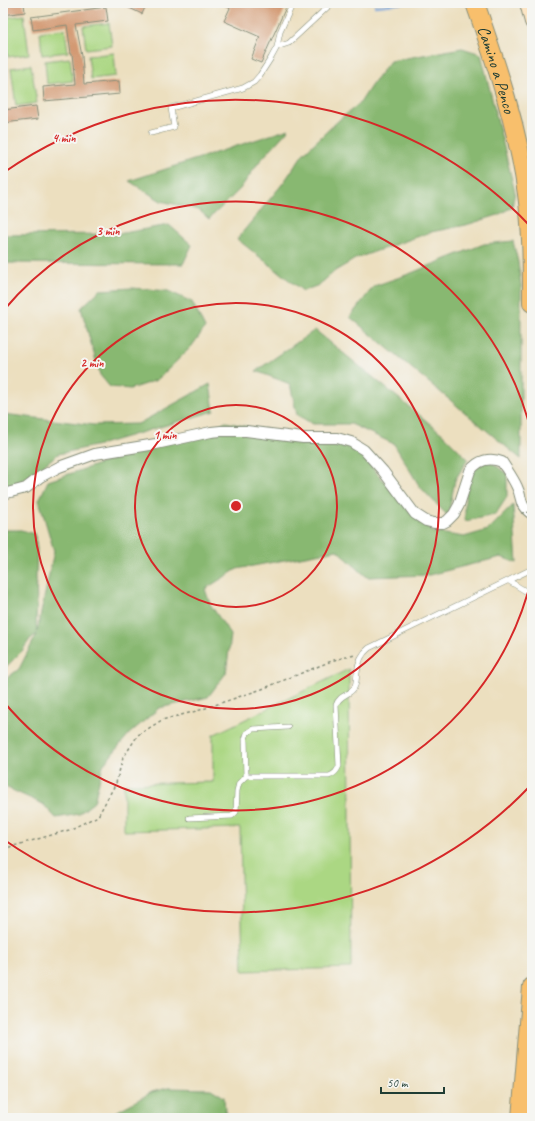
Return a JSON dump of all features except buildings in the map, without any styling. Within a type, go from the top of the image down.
[{"type":"highway","name":"Camino a Penco","points":[[475,3],[504,88],[522,162],[530,219],[532,303]]},
{"type":"highway","name":"Camino a Penco","points":[[485,3],[513,88],[532,173]]},
{"type":"highway","points":[[521,1118],[532,987]]},
{"type":"street","points":[[527,3],[532,22]]},
{"type":"street","points":[[3,494],[26,488],[40,477],[58,467],[95,454],[156,444],[211,432],[246,431],[303,438],[337,438],[352,442],[364,450],[383,471],[415,514],[426,521],[434,523],[443,523],[447,521],[457,510],[470,471],[473,467],[483,460],[498,460],[502,462],[517,486],[520,493],[521,504],[528,512],[532,513]]},
{"type":"lane","points":[[151,133],[174,127],[171,108],[243,88],[254,82],[277,47],[280,32],[292,3]]},
{"type":"lane","points":[[277,47],[289,44],[332,3]]},
{"type":"lane","points":[[246,776],[329,776],[336,772],[339,766],[336,705],[338,699],[354,689],[358,663],[363,653],[369,648],[532,569]]},
{"type":"lane","points":[[509,581],[532,595]]},
{"type":"lane","points":[[189,818],[232,816],[236,812],[237,791],[239,784],[246,776],[245,739],[247,733],[253,729],[288,727]]},
{"type":"path","points":[[521,513],[532,513]]},
{"type":"path","points":[[3,849],[69,830],[98,816],[116,783],[123,758],[138,735],[162,720],[200,710],[334,660],[363,653]]},
{"type":"green space","points":[[24,15],[29,54],[8,57],[3,18]]},
{"type":"green space","points":[[109,23],[112,46],[86,49],[83,26]]},
{"type":"green space","points":[[65,29],[68,52],[42,55],[40,32]]},
{"type":"green space","points":[[462,48],[481,54],[515,192],[512,207],[498,215],[466,225],[431,232],[357,258],[335,271],[319,285],[303,291],[237,239],[284,182],[303,154],[339,120],[360,103],[390,61]]},
{"type":"green space","points":[[114,53],[116,76],[91,79],[88,56]]},
{"type":"green space","points":[[70,58],[73,81],[47,84],[45,61]]},
{"type":"green space","points":[[31,65],[37,103],[16,106],[11,68]]},
{"type":"green space","points":[[289,129],[259,162],[240,189],[209,219],[199,210],[161,201],[129,181]]},
{"type":"green space","points":[[169,225],[192,245],[183,264],[3,263],[3,235],[118,234]]},
{"type":"green space","points":[[513,241],[518,262],[521,286],[521,459],[350,317],[374,286],[409,274],[484,244]]},
{"type":"green space","points":[[132,288],[168,291],[192,302],[205,328],[191,347],[157,380],[130,389],[110,387],[100,375],[81,308],[100,290]]},
{"type":"green space","points":[[315,330],[445,436],[468,459],[455,480],[448,516],[420,487],[394,444],[351,424],[313,424],[297,415],[290,384],[256,371]]},
{"type":"green space","points":[[210,384],[214,411],[99,445],[58,454],[23,481],[3,488],[3,414],[94,425],[138,424]]},
{"type":"green space","points":[[226,422],[292,436],[348,439],[405,506],[433,532],[464,537],[488,530],[513,505],[517,563],[501,557],[429,575],[367,577],[337,550],[237,569],[205,589],[210,604],[231,635],[226,673],[208,697],[159,708],[129,734],[103,765],[94,802],[79,814],[56,818],[43,804],[3,786],[3,681],[19,669],[37,634],[30,639],[22,651],[3,670],[3,530],[21,530],[35,534],[37,548],[37,632],[54,551],[39,500],[48,481]]},
{"type":"green space","points":[[486,458],[507,474],[507,497],[495,515],[465,521],[465,500],[469,476]]},
{"type":"green space","points":[[349,669],[351,968],[243,971],[240,828],[124,831],[124,784],[213,782],[213,735]]},
{"type":"green space","points":[[168,1088],[211,1089],[224,1097],[225,1111],[229,1118],[90,1118],[116,1112],[152,1092]]},
{"type":"waterway","points":[[375,6],[405,3]]}]
